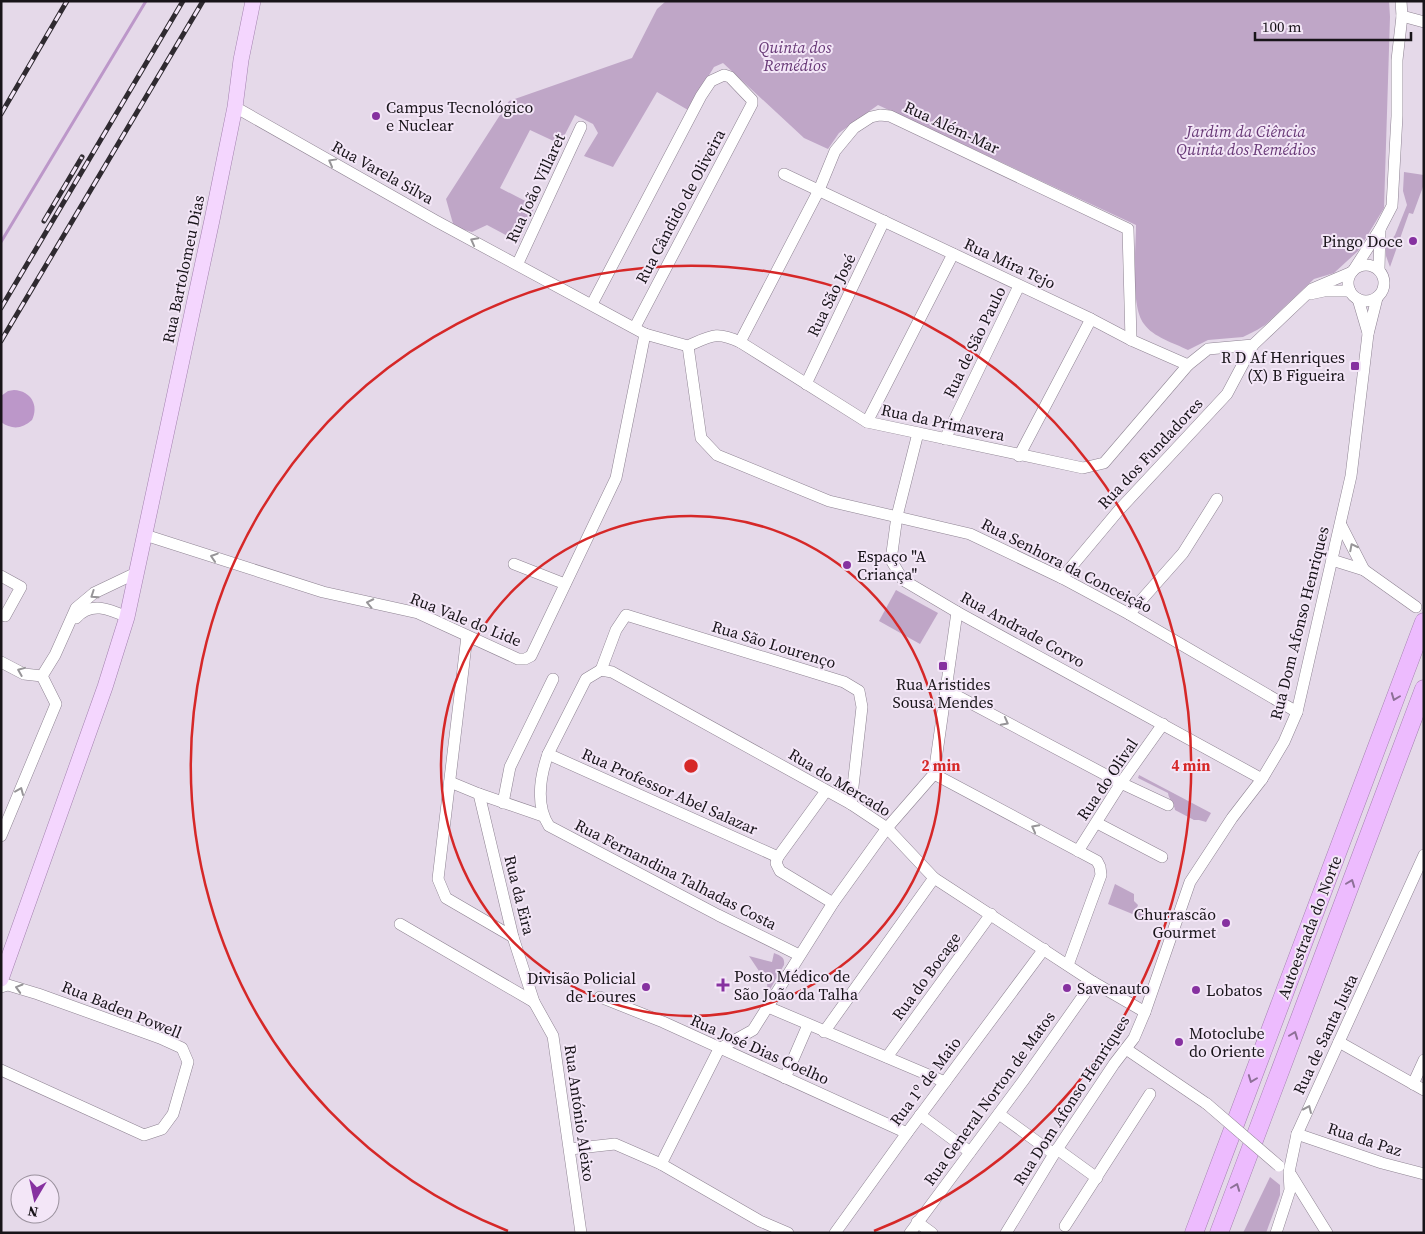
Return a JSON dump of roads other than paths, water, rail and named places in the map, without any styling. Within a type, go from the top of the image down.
[{"type":"highway","name":"Autoestrada do Norte","points":[[1194,1233],[1420,614]]},
{"type":"highway","name":"Autoestrada do Norte","points":[[1219,1233],[1424,689]]},
{"type":"main road","name":"Rua Bartolomeu Dias","points":[[1,979],[105,687],[127,618],[235,107],[241,60],[253,1]]},
{"type":"street","points":[[1354,295],[1348,284],[1354,270],[1392,206],[1397,60],[1402,16],[1401,1]]},
{"type":"street","points":[[1402,16],[1424,22]]},
{"type":"street","name":"Rua Cândido de Oliveira","points":[[592,304],[701,96],[711,81],[724,75],[730,77],[752,100],[752,104],[640,330]]},
{"type":"street","name":"Rua Varela Silva","points":[[235,107],[436,221],[518,264]]},
{"type":"street","name":"Rua Além-Mar","points":[[740,342],[819,190],[836,151],[854,128],[871,117],[880,115],[890,116],[1128,229],[1131,340]]},
{"type":"street","name":"Rua João Villaret","points":[[518,264],[581,127]]},
{"type":"street","name":"Rua Mira Tejo","points":[[784,174],[1091,319],[1131,340],[1188,365]]},
{"type":"street","name":"Rua São José","points":[[806,384],[884,221]]},
{"type":"street","points":[[1306,295],[1324,291],[1354,295],[1368,301],[1378,298],[1385,284],[1379,269],[1380,228]]},
{"type":"street","points":[[867,422],[953,254]]},
{"type":"street","points":[[518,264],[640,330],[688,346]]},
{"type":"street","points":[[1253,345],[1317,286],[1331,282],[1367,265],[1379,269]]},
{"type":"street","name":"Rua de São Paulo","points":[[945,439],[1019,286]]},
{"type":"street","name":"Rua Dom Afonso Henriques","points":[[1354,295],[1368,334]]},
{"type":"street","name":"Rua Dom Afonso Henriques","points":[[1006,1233],[1055,1152],[1114,1064],[1134,1038],[1145,1012],[1190,882],[1232,818],[1262,779],[1284,742],[1297,712],[1351,476],[1368,334],[1378,298]]},
{"type":"street","points":[[1019,456],[1091,319]]},
{"type":"street","name":"Rua Vale do Lide","points":[[144,535],[323,592],[418,613],[518,659],[525,659],[531,656],[616,478],[640,330]]},
{"type":"street","name":"Rua da Primavera","points":[[688,346],[712,335],[729,337],[740,342],[867,422],[1019,456],[1083,468],[1104,463],[1188,365],[1208,349],[1253,345]]},
{"type":"street","name":"Rua dos Fundadores","points":[[1062,578],[1119,510],[1227,394],[1253,345]]},
{"type":"street","name":"Rua Senhora da Conceição","points":[[688,346],[701,438],[717,455],[829,501],[970,534],[1062,578],[1129,614],[1297,712]]},
{"type":"street","name":"Rua Andrade Corvo","points":[[918,433],[897,516],[891,560],[903,580],[957,612],[1262,779]]},
{"type":"street","points":[[1129,614],[1184,553],[1217,499]]},
{"type":"street","points":[[1341,525],[1364,570]]},
{"type":"street","points":[[1332,560],[1364,570],[1420,614]]},
{"type":"street","points":[[514,564],[566,584]]},
{"type":"street","points":[[42,676],[55,656],[76,608],[94,593],[136,573]]},
{"type":"street","points":[[1,576],[21,587],[4,616]]},
{"type":"street","points":[[66,631],[83,610],[94,608],[109,609],[127,618]]},
{"type":"street","points":[[661,1164],[720,1049],[753,1030],[833,903],[887,828],[934,774],[957,612]]},
{"type":"street","name":"Rua São Lourenço","points":[[601,670],[616,630],[626,616],[844,682],[859,691],[862,707],[852,804]]},
{"type":"street","points":[[467,636],[438,879],[446,898],[513,937]]},
{"type":"street","points":[[1,662],[24,674],[42,676]]},
{"type":"street","points":[[450,782],[542,816],[540,792],[548,754],[586,680],[601,670]]},
{"type":"street","name":"Rua do Mercado","points":[[601,670],[612,672],[852,804],[887,828],[934,878],[1093,982],[1145,1012]]},
{"type":"street","points":[[1,836],[56,704],[42,676]]},
{"type":"street","points":[[504,803],[510,767],[553,679]]},
{"type":"street","points":[[946,690],[1121,783],[1168,805]]},
{"type":"street","name":"Rua do Olival","points":[[1078,852],[1121,783],[1163,724]]},
{"type":"street","name":"Rua Professor Abel Salazar","points":[[548,754],[778,857]]},
{"type":"street","points":[[934,774],[1097,861],[1101,875],[1068,965]]},
{"type":"street","points":[[826,791],[778,857],[776,863],[780,871],[833,903]]},
{"type":"street","name":"Rua da Eira","points":[[479,794],[513,937],[534,1002]]},
{"type":"street","name":"Rua Fernandina Talhadas Costa","points":[[542,816],[549,826],[718,915],[799,955]]},
{"type":"street","points":[[1097,823],[1162,857]]},
{"type":"street","name":"Rua de Santa Justa","points":[[1276,1233],[1290,1190],[1284,1169],[1297,1134],[1424,855]]},
{"type":"street","points":[[824,1032],[934,878]]},
{"type":"street","name":"Rua do Bocage","points":[[887,1057],[991,914]]},
{"type":"street","points":[[400,924],[534,1002]]},
{"type":"street","name":"Rua 1º de Maio","points":[[835,1233],[907,1132],[1044,950]]},
{"type":"street","name":"Rua General Norton de Matos","points":[[910,1233],[999,1114],[1093,982]]},
{"type":"street","name":"Rua Baden Powell","points":[[1,987],[8,985],[38,994],[160,1038],[182,1048],[188,1062],[173,1114],[162,1129],[144,1135],[1,1070]]},
{"type":"street","name":"Rua José Dias Coelho","points":[[600,996],[663,1022],[907,1132]]},
{"type":"street","name":"Rua António Aleixo","points":[[534,1002],[553,1036],[581,1233]]},
{"type":"street","points":[[768,1007],[945,1082]]},
{"type":"street","points":[[786,1078],[808,1025]]},
{"type":"street","points":[[1339,1042],[1418,1087],[1424,1060]]},
{"type":"street","points":[[1126,1049],[1207,1104],[1284,1169],[1327,1233]]},
{"type":"street","points":[[1066,1226],[1150,1094]]},
{"type":"street","points":[[999,1114],[1055,1152],[1098,1178]]},
{"type":"street","points":[[920,1115],[970,1152]]},
{"type":"street","name":"Rua da Paz","points":[[1297,1134],[1382,1163],[1424,1174]]},
{"type":"street","points":[[570,1149],[616,1144],[661,1164],[760,1221],[788,1233]]},
{"type":"street","points":[[917,1222],[932,1233]]},
{"type":"waterway","points":[[1,242],[146,1]]},
{"type":"railway","points":[[1,114],[67,1]]},
{"type":"railway","points":[[1,308],[183,1]]},
{"type":"railway","points":[[1,341],[203,1]]},
{"type":"railway","points":[[44,221],[82,157]]},
{"type":"place","name":"Campus Tecnológico e Nuclear","points":[[376,116]]},
{"type":"place","name":"Pingo Doce","points":[[1413,241]]},
{"type":"place","name":"R D Af Henriques (X) B Figueira","points":[[1355,366]]},
{"type":"place","name":"Espaço \"A Criança\"","points":[[847,565]]},
{"type":"place","name":"Rua Aristides Sousa Mendes","points":[[943,666]]},
{"type":"place","name":"Churrascão Gourmet","points":[[1226,923]]},
{"type":"place","name":"Posto Médico de São João da Talha","points":[[723,985]]},
{"type":"place","name":"Divisão Policial de Loures","points":[[646,987]]},
{"type":"place","name":"Savenauto","points":[[1067,988]]},
{"type":"place","name":"Lobatos","points":[[1196,990]]},
{"type":"place","name":"Motoclube do Oriente","points":[[1179,1042]]},
{"type":"park label","name":"Quinta dos Remédios","points":[[795,56]]},
{"type":"park label","name":"Jardim da Ciência Quinta dos Remédios","points":[[1246,140]]}]
